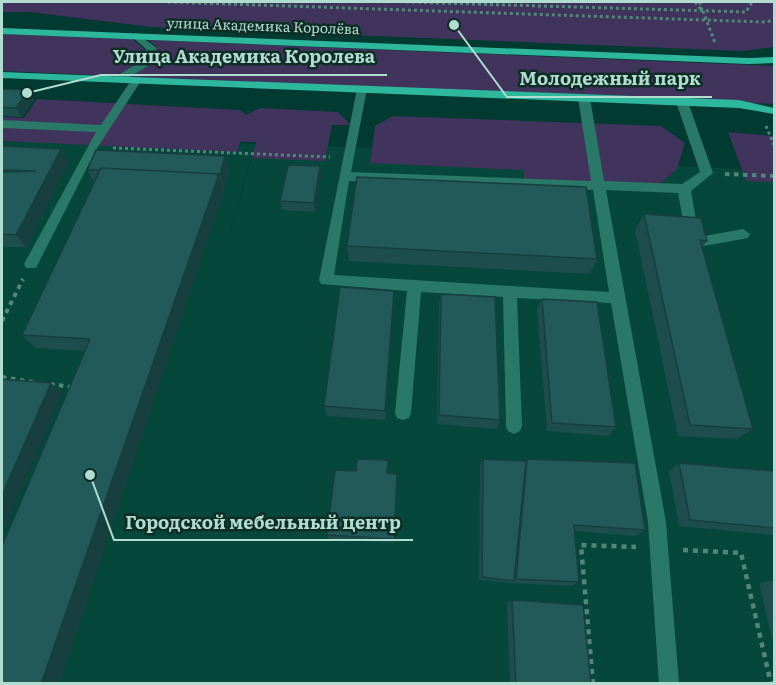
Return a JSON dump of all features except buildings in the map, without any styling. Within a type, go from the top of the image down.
[{"type":"main road","name":"улица Академика Королёва","points":[[2,31],[748,61],[774,60]]},
{"type":"main road","points":[[2,75],[740,104],[774,111]]},
{"type":"lane","points":[[117,80],[144,64],[152,48],[136,36]]},
{"type":"lane","points":[[31,264],[92,147],[136,81]]},
{"type":"lane","points":[[362,89],[326,280],[617,298]]},
{"type":"lane","points":[[584,98],[657,522],[669,684]]},
{"type":"lane","points":[[344,176],[684,189],[707,173],[682,102]]},
{"type":"lane","points":[[2,124],[104,129]]},
{"type":"lane","points":[[684,189],[693,243],[743,234]]},
{"type":"lane","points":[[403,413],[414,286]]},
{"type":"lane","points":[[510,291],[514,426]]},
{"type":"path","points":[[168,2],[765,22],[774,20]]},
{"type":"path","points":[[406,2],[746,12],[752,2]]},
{"type":"path","points":[[476,2],[480,4]]},
{"type":"path","points":[[695,2],[702,11]]},
{"type":"path","points":[[700,2],[702,11]]},
{"type":"path","points":[[2,321],[31,264]]},
{"type":"path","points":[[2,377],[75,387],[70,398]]},
{"type":"shaded area","points":[[2,2],[774,2],[774,47],[742,51],[151,27],[29,12],[2,12]]},
{"type":"shaded area","points":[[2,34],[132,39],[145,50],[139,63],[115,76],[2,71]]},
{"type":"shaded area","points":[[148,40],[774,66],[774,104],[126,77],[152,64],[157,47]]},
{"type":"shaded area","points":[[37,99],[240,110],[246,115],[260,108],[338,112],[351,125],[332,125],[325,161],[252,158],[256,142],[240,142],[237,152],[2,141],[2,117],[24,118]]},
{"type":"shaded area","points":[[393,116],[661,126],[685,143],[677,169],[650,192],[525,185],[523,170],[370,163],[375,126]]},
{"type":"shaded area","points":[[728,132],[774,136],[774,182],[746,181]]},
{"type":"shaded area","points":[[2,133],[255,144],[214,288],[256,142],[774,171],[774,683],[2,684]]},
{"type":"place","name":"Молодежный парк","points":[[454,25]]},
{"type":"place","name":"Улица Академика Королева","points":[[27,93]]},
{"type":"place","name":"Городской мебельный центр","points":[[90,475]]}]
